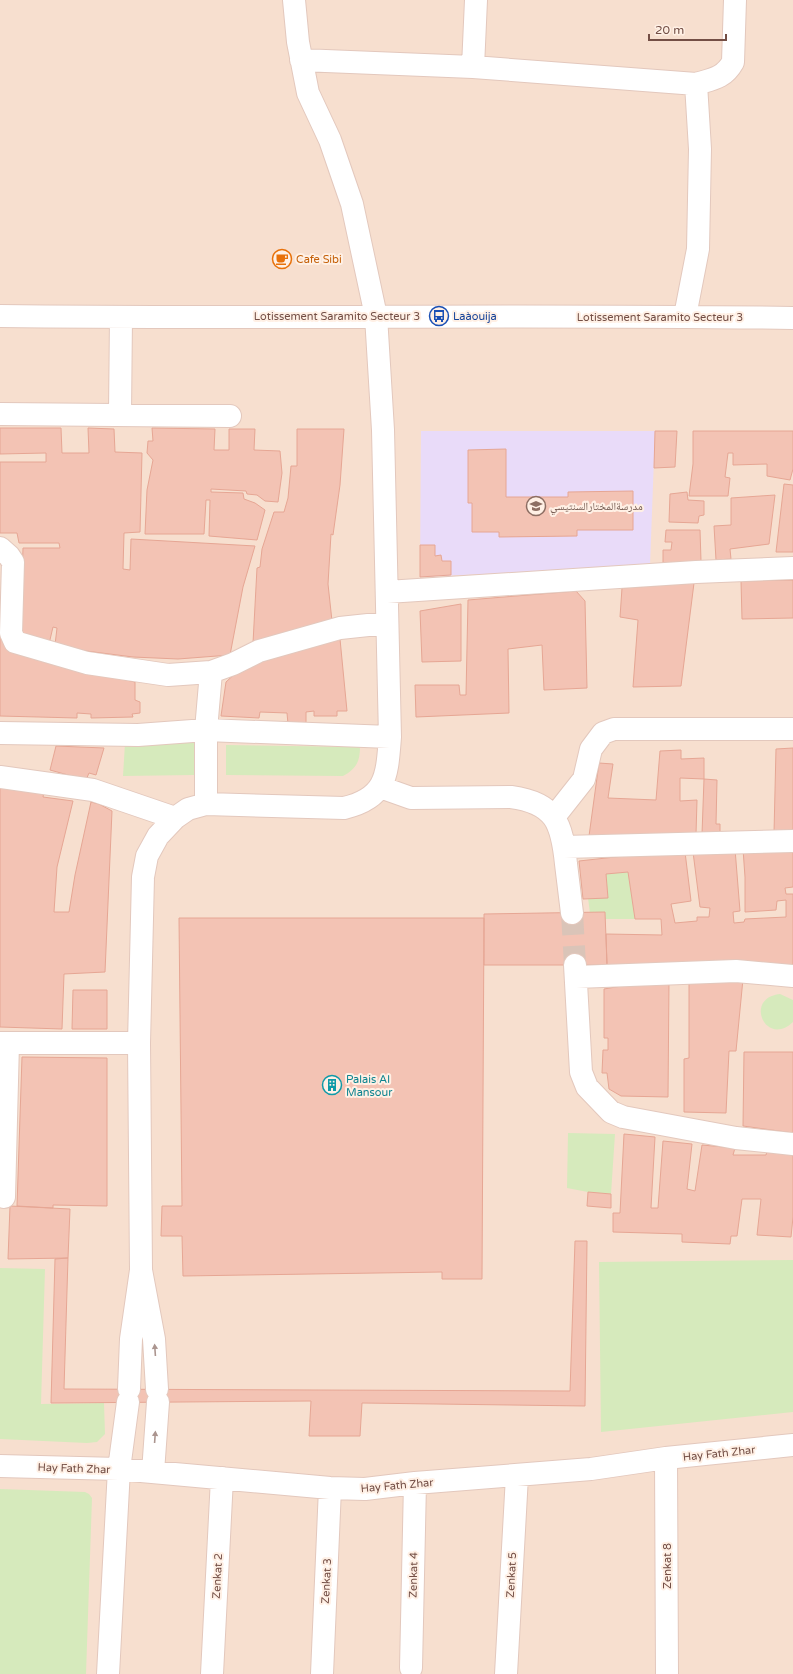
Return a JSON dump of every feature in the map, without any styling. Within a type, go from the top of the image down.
[{"type":"street","points":[[108,1674],[119,1469],[129,1396],[131,1339],[141,1270],[139,1043],[143,877],[147,856],[158,836],[175,818],[188,809],[206,804],[344,808],[358,805],[371,798],[380,787],[386,774],[390,737],[387,592],[383,430],[376,316],[352,204],[330,140],[308,93],[298,42],[294,0]]},
{"type":"street","points":[[473,66],[476,0]]},
{"type":"street","points":[[301,60],[473,66],[696,84],[720,76],[728,71],[733,62],[735,0]]},
{"type":"street","points":[[685,316],[698,249],[700,150],[696,84]]},
{"type":"street","name":"Lotissement Saramito Secteur 3","points":[[0,316],[685,316],[793,318]]},
{"type":"street","points":[[120,414],[121,317]]},
{"type":"street","points":[[0,414],[230,416]]},
{"type":"street","points":[[0,548],[13,562],[11,633],[15,642],[87,663],[168,675],[211,672],[233,664],[260,651],[340,628],[387,623]]},
{"type":"street","points":[[387,592],[696,572],[793,568]]},
{"type":"street","points":[[206,804],[206,730],[211,672]]},
{"type":"street","points":[[554,817],[584,779],[591,749],[603,733],[614,729],[793,729]]},
{"type":"street","points":[[0,733],[138,736],[206,730],[390,737]]},
{"type":"street","points":[[0,777],[93,790],[175,818]]},
{"type":"street","points":[[380,787],[411,798],[511,797],[528,799],[542,806],[554,817],[562,831],[572,913]]},
{"type":"street","points":[[564,847],[793,841]]},
{"type":"street","points":[[793,976],[736,971],[576,971],[581,1072],[587,1087],[611,1112],[623,1117],[736,1138],[793,1144]]},
{"type":"street","points":[[4,1197],[4,1043],[139,1043]]},
{"type":"street","points":[[141,1270],[154,1339],[158,1396],[153,1472]]},
{"type":"street","name":"Hay Fath Zhar","points":[[0,1466],[119,1469],[330,1488],[365,1489],[415,1483],[591,1469],[666,1458],[793,1445]]},
{"type":"street","name":"Zenkat 8","points":[[666,1458],[667,1674]]},
{"type":"street","name":"Zenkat 5","points":[[506,1674],[517,1476]]},
{"type":"street","name":"Zenkat 2","points":[[212,1674],[222,1478]]},
{"type":"street","name":"Zenkat 4","points":[[411,1668],[415,1483]]},
{"type":"street","name":"Zenkat 3","points":[[322,1674],[330,1488]]},
{"type":"shaded area","points":[[0,0],[793,0],[793,1674],[0,1674]]},
{"type":"shaded area","name":"مدرسةالمختارالسنتيسي","points":[[421,431],[655,431],[650,566],[420,577]]},
{"type":"green space","points":[[125,743],[196,743],[194,775],[123,776]]},
{"type":"green space","points":[[226,745],[360,747],[358,761],[354,768],[343,776],[226,775]]},
{"type":"green space","points":[[628,872],[635,919],[605,919],[590,913],[588,898],[608,898],[606,874]]},
{"type":"green space","points":[[780,994],[793,1000],[793,1022],[783,1028],[774,1029],[767,1026],[762,1019],[761,1011],[763,1004],[769,997]]},
{"type":"green space","points":[[568,1133],[615,1134],[611,1194],[567,1188]]},
{"type":"green space","points":[[793,1260],[793,1412],[601,1432],[599,1262]]},
{"type":"green space","points":[[0,1268],[45,1269],[41,1404],[104,1403],[105,1434],[97,1442],[87,1443],[0,1439]]},
{"type":"green space","points":[[0,1489],[85,1492],[92,1498],[86,1674],[0,1674]]},
{"type":"building","points":[[0,428],[61,428],[62,453],[89,453],[88,428],[114,429],[115,452],[142,453],[140,532],[124,533],[123,569],[130,570],[131,539],[255,546],[243,587],[230,655],[178,659],[133,657],[86,651],[55,645],[57,628],[53,627],[49,644],[20,638],[23,548],[60,548],[59,543],[19,543],[17,533],[0,533],[0,462],[46,462],[46,453],[0,454]]},
{"type":"building","points":[[152,428],[215,429],[214,450],[229,450],[229,429],[255,429],[254,450],[280,451],[282,473],[278,502],[265,501],[257,495],[247,494],[246,491],[211,489],[211,492],[243,493],[244,499],[255,503],[265,510],[257,540],[209,536],[210,500],[206,500],[204,534],[145,534],[147,490],[153,460],[147,453],[148,441],[153,441]]},
{"type":"building","points":[[297,429],[344,429],[340,485],[333,535],[331,534],[328,584],[332,621],[253,643],[257,568],[260,567],[262,549],[274,512],[284,512],[288,498],[291,466],[297,466]]},
{"type":"building","points":[[655,431],[677,431],[675,467],[654,468]]},
{"type":"building","points":[[693,431],[793,431],[793,469],[790,480],[767,476],[767,464],[733,465],[733,453],[728,453],[725,477],[730,478],[728,496],[689,496],[693,464]]},
{"type":"building","points":[[506,449],[506,497],[568,497],[568,492],[633,491],[633,530],[577,530],[577,536],[499,537],[499,532],[472,532],[472,503],[468,503],[468,450]]},
{"type":"building","points":[[784,484],[793,485],[793,552],[776,552]]},
{"type":"building","points":[[687,492],[688,500],[704,501],[704,515],[699,516],[698,523],[669,522],[670,494]]},
{"type":"building","points":[[775,495],[769,544],[730,549],[731,559],[716,560],[714,526],[731,525],[731,498]]},
{"type":"building","points":[[666,530],[700,530],[701,561],[663,564],[663,550],[671,550],[672,542],[665,542]]},
{"type":"building","points":[[420,545],[435,545],[435,556],[441,555],[442,561],[451,561],[451,575],[420,577]]},
{"type":"building","points":[[793,580],[793,618],[742,619],[741,581]]},
{"type":"building","points":[[694,583],[681,686],[633,687],[638,620],[620,617],[622,588]]},
{"type":"building","points":[[576,591],[585,601],[587,688],[544,690],[542,645],[508,649],[509,713],[416,717],[415,685],[459,685],[460,695],[466,695],[468,600]]},
{"type":"building","points":[[0,598],[2,598],[5,646],[86,671],[135,682],[135,700],[140,702],[140,713],[132,714],[133,717],[91,718],[91,714],[77,713],[77,718],[0,716]]},
{"type":"building","points":[[461,604],[461,661],[422,662],[420,611]]},
{"type":"building","points":[[340,639],[347,711],[337,711],[337,716],[314,716],[314,711],[306,712],[306,723],[288,724],[287,713],[260,712],[259,718],[221,716],[226,682],[239,670],[256,662]]},
{"type":"building","points":[[56,746],[104,748],[96,775],[89,773],[86,780],[50,770]]},
{"type":"building","points":[[793,748],[793,831],[774,833],[776,749]]},
{"type":"building","points":[[681,750],[681,759],[704,758],[704,779],[680,778],[680,801],[697,800],[696,834],[589,836],[599,763],[613,764],[608,798],[656,800],[660,751]]},
{"type":"building","points":[[704,779],[717,780],[716,824],[720,824],[720,835],[702,834]]},
{"type":"building","points":[[0,788],[44,792],[43,797],[73,801],[57,867],[54,912],[69,912],[75,875],[91,802],[99,804],[112,811],[105,972],[64,974],[62,1029],[0,1027]]},
{"type":"building","points":[[793,845],[793,887],[785,888],[786,894],[793,894],[793,967],[607,965],[606,934],[662,935],[661,919],[635,919],[628,872],[606,874],[608,898],[583,899],[579,861],[633,855],[685,852],[691,901],[671,904],[675,923],[697,921],[697,917],[709,917],[710,908],[700,907],[693,852],[735,849],[740,911],[733,912],[734,923],[744,922],[745,919],[786,917],[786,900],[777,901],[776,910],[745,912],[743,849]]},
{"type":"building","points":[[605,912],[607,965],[484,965],[484,914]]},
{"type":"building","name":"Palais Al Mansour","points":[[179,918],[484,918],[482,1279],[442,1279],[442,1272],[183,1276],[182,1236],[161,1236],[162,1206],[182,1206]]},
{"type":"building","points":[[743,979],[736,1051],[729,1051],[726,1113],[684,1112],[684,1059],[689,1058],[689,981]]},
{"type":"building","points":[[669,982],[668,1097],[621,1096],[609,1089],[607,1073],[602,1073],[603,1050],[608,1050],[608,1038],[604,1038],[604,989],[639,983]]},
{"type":"building","points":[[73,990],[107,990],[107,1029],[72,1029]]},
{"type":"building","points":[[744,1052],[793,1052],[793,1133],[743,1126]]},
{"type":"building","points":[[22,1057],[107,1058],[107,1206],[53,1205],[53,1208],[17,1206]]},
{"type":"building","points":[[624,1134],[655,1137],[651,1208],[658,1208],[663,1141],[692,1144],[687,1189],[695,1191],[702,1145],[735,1148],[733,1155],[766,1155],[767,1151],[793,1153],[793,1217],[791,1237],[757,1235],[761,1199],[742,1199],[737,1236],[731,1236],[730,1244],[682,1242],[682,1234],[613,1232],[613,1213],[620,1213]]},
{"type":"building","points":[[588,1192],[611,1194],[611,1208],[587,1206]]},
{"type":"building","points":[[10,1206],[70,1209],[68,1258],[8,1259]]},
{"type":"building","points":[[575,1241],[587,1241],[585,1406],[362,1403],[360,1436],[309,1436],[311,1401],[51,1403],[55,1259],[68,1258],[64,1389],[570,1391]]},
{"type":"tunnel","points":[[572,913],[575,965]]},
{"type":"place","name":"Cafe Sibi","points":[[282,259]]},
{"type":"place","name":"Laàouija","points":[[439,316]]},
{"type":"place","name":"مدرسةالمختارالسنتيسي","points":[[536,506]]},
{"type":"place","name":"Palais Al Mansour","points":[[332,1085]]}]
